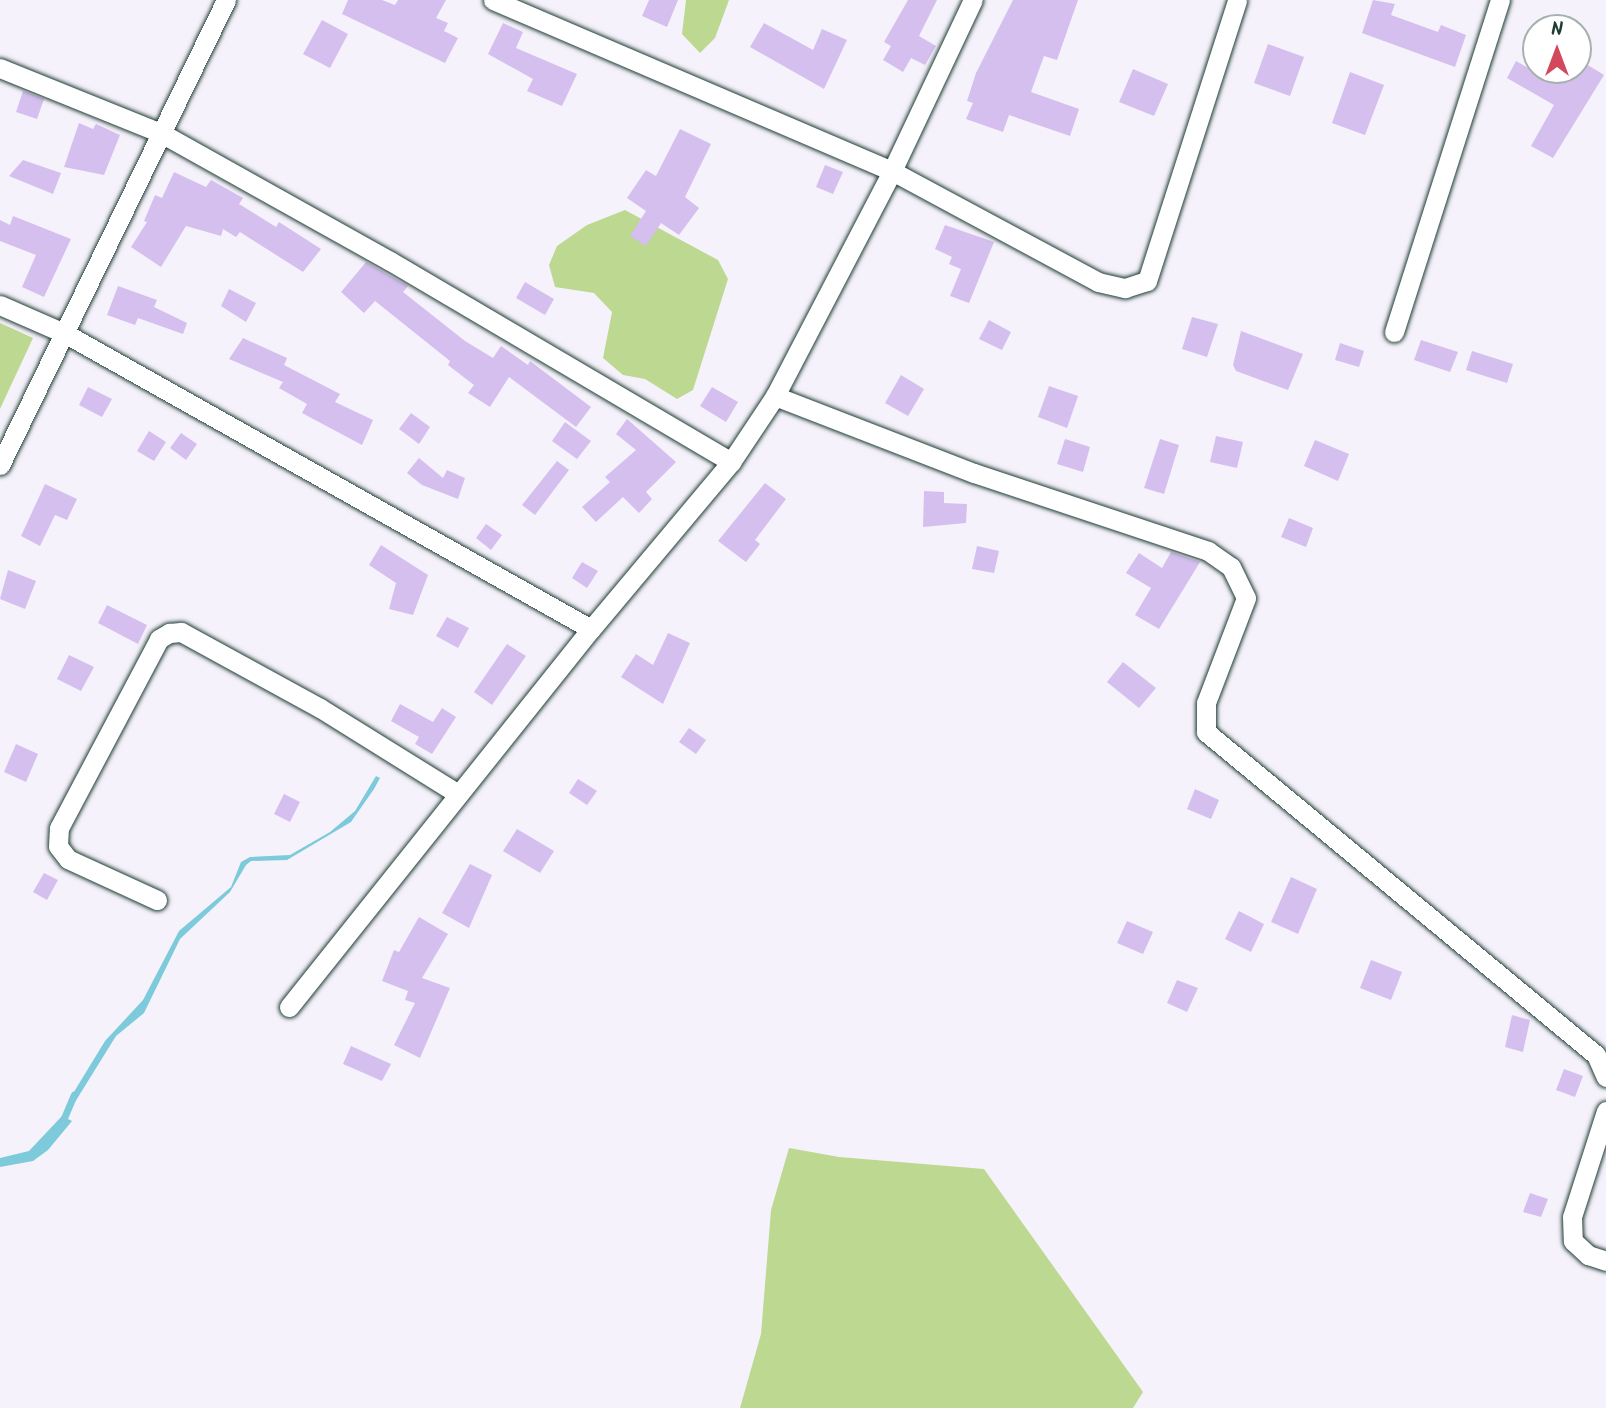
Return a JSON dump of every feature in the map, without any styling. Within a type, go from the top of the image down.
[{"type":"street","points":[[0,465],[226,0]]},
{"type":"street","points":[[493,0],[892,171],[1098,282],[1125,288],[1147,281],[1237,0]]},
{"type":"street","points":[[289,1007],[591,629],[731,463],[775,396],[892,171],[973,0]]},
{"type":"street","points":[[1394,332],[1500,0]]},
{"type":"street","points":[[0,68],[161,133],[390,261],[731,463]]},
{"type":"street","points":[[0,305],[66,334],[591,629]]},
{"type":"street","points":[[775,396],[974,473],[1208,551],[1231,567],[1246,598],[1206,704],[1206,732],[1596,1055],[1606,1077]]},
{"type":"street","points":[[157,900],[68,859],[58,846],[59,828],[159,639],[169,633],[181,632],[320,708],[458,794]]},
{"type":"street","points":[[1606,1111],[1572,1217],[1573,1241],[1588,1255],[1606,1262]]},
{"type":"green space","points":[[686,0],[729,0],[715,38],[700,53],[682,34]]},
{"type":"green space","points":[[625,210],[718,260],[728,279],[693,390],[677,399],[645,379],[623,375],[603,358],[612,312],[594,293],[555,287],[549,265],[557,246],[587,225]]},
{"type":"green space","points":[[0,323],[33,338],[0,409]]},
{"type":"green space","points":[[789,1148],[839,1157],[984,1169],[1143,1392],[1133,1408],[740,1408],[761,1334],[771,1210]]},
{"type":"water","points":[[376,776],[380,778],[351,822],[287,860],[251,861],[246,865],[230,892],[180,939],[144,1013],[116,1036],[75,1102],[69,1100],[105,1041],[143,1000],[179,931],[231,887],[241,862],[250,857],[290,855],[330,832],[355,811]]},
{"type":"water","points":[[62,1116],[72,1121],[48,1150],[33,1161],[0,1167],[0,1158],[29,1151]]},
{"type":"building","points":[[348,0],[382,0],[395,5],[398,0],[446,0],[436,18],[448,23],[444,31],[458,38],[445,63],[342,14]]},
{"type":"building","points":[[649,0],[678,0],[667,27],[642,16]]},
{"type":"building","points":[[908,0],[937,0],[919,36],[936,46],[925,65],[911,58],[903,72],[883,60],[891,46],[884,42]]},
{"type":"building","points":[[1013,0],[1078,0],[1057,60],[1044,56],[1031,92],[1079,109],[1070,136],[1009,115],[1003,132],[966,119],[973,103],[967,101],[976,73]]},
{"type":"building","points":[[1373,0],[1395,4],[1391,15],[1438,32],[1441,25],[1466,35],[1455,67],[1362,33]]},
{"type":"building","points":[[322,20],[348,34],[330,68],[303,54]]},
{"type":"building","points":[[503,23],[523,32],[516,48],[577,74],[562,106],[527,91],[533,79],[488,54]]},
{"type":"building","points":[[764,23],[813,50],[822,29],[847,40],[824,89],[750,47]]},
{"type":"building","points":[[1268,44],[1304,57],[1290,96],[1254,83]]},
{"type":"building","points":[[1516,61],[1522,64],[1522,84],[1592,84],[1592,68],[1604,75],[1553,158],[1531,146],[1554,105],[1507,78]]},
{"type":"building","points":[[1133,69],[1168,84],[1154,116],[1119,102]]},
{"type":"building","points":[[1350,72],[1384,85],[1365,135],[1332,123]]},
{"type":"building","points":[[23,91],[44,99],[37,119],[16,112]]},
{"type":"building","points":[[79,123],[93,129],[96,124],[120,135],[104,175],[64,167]]},
{"type":"building","points":[[680,129],[711,144],[685,197],[699,208],[679,235],[661,223],[646,246],[630,236],[646,211],[627,198],[646,170],[656,176]]},
{"type":"building","points":[[23,160],[61,173],[53,194],[9,176]]},
{"type":"building","points":[[825,165],[843,172],[833,194],[816,187]]},
{"type":"building","points":[[174,172],[206,187],[211,180],[243,198],[239,204],[276,227],[279,222],[321,249],[303,272],[240,232],[236,237],[223,229],[221,236],[186,226],[161,267],[131,247],[147,222],[144,221],[155,195],[162,198]]},
{"type":"building","points":[[13,216],[71,239],[44,297],[22,287],[36,255],[0,241],[0,220],[10,225]]},
{"type":"building","points":[[945,225],[994,242],[969,303],[950,296],[961,269],[949,264],[952,257],[935,249]]},
{"type":"building","points":[[366,262],[408,286],[403,292],[465,341],[493,358],[501,346],[528,365],[530,361],[591,407],[576,427],[509,377],[490,407],[468,393],[474,385],[448,365],[450,361],[375,301],[364,313],[341,292]]},
{"type":"building","points":[[525,282],[554,299],[545,315],[516,298]]},
{"type":"building","points":[[118,286],[157,300],[154,307],[187,323],[183,334],[138,318],[135,325],[107,315]]},
{"type":"building","points":[[229,289],[256,303],[246,322],[221,306]]},
{"type":"building","points":[[1192,317],[1218,324],[1207,357],[1182,349]]},
{"type":"building","points":[[989,320],[1011,332],[1002,350],[979,339]]},
{"type":"building","points":[[1241,331],[1303,354],[1288,390],[1236,371],[1233,365]]},
{"type":"building","points":[[243,338],[287,358],[284,365],[340,394],[335,402],[373,420],[362,445],[302,413],[307,404],[279,388],[283,382],[229,359]]},
{"type":"building","points":[[1421,340],[1458,352],[1450,372],[1414,360]]},
{"type":"building","points":[[1340,343],[1364,351],[1359,367],[1335,360]]},
{"type":"building","points":[[1472,351],[1513,364],[1507,383],[1466,370]]},
{"type":"building","points":[[901,375],[924,389],[908,416],[885,403]]},
{"type":"building","points":[[1049,386],[1078,396],[1067,428],[1038,417]]},
{"type":"building","points":[[88,387],[112,399],[102,417],[79,405]]},
{"type":"building","points":[[712,387],[738,402],[726,422],[700,406]]},
{"type":"building","points":[[411,413],[430,427],[419,444],[399,429]]},
{"type":"building","points":[[627,419],[676,462],[646,492],[652,499],[639,513],[623,497],[596,522],[582,507],[610,482],[605,477],[636,450],[616,434]]},
{"type":"building","points":[[565,422],[591,441],[577,459],[552,441]]},
{"type":"building","points":[[149,431],[166,442],[154,461],[137,451]]},
{"type":"building","points":[[181,433],[197,444],[186,460],[170,448]]},
{"type":"building","points":[[1216,436],[1243,442],[1237,468],[1210,462]]},
{"type":"building","points":[[1065,439],[1090,447],[1083,472],[1057,464]]},
{"type":"building","points":[[1160,439],[1179,445],[1164,494],[1144,488]]},
{"type":"building","points":[[1315,440],[1349,454],[1338,481],[1304,466]]},
{"type":"building","points":[[419,458],[443,478],[447,470],[465,478],[458,499],[422,485],[407,473]]},
{"type":"building","points":[[557,461],[569,470],[535,515],[522,505]]},
{"type":"building","points":[[765,483],[786,499],[755,540],[760,544],[746,562],[718,541]]},
{"type":"building","points":[[45,484],[77,499],[67,520],[55,515],[40,546],[21,536]]},
{"type":"building","points":[[924,491],[944,492],[944,503],[967,504],[966,523],[923,527]]},
{"type":"building","points":[[1289,518],[1313,528],[1306,547],[1281,537]]},
{"type":"building","points":[[486,524],[502,535],[491,550],[476,538]]},
{"type":"building","points":[[381,545],[428,575],[413,615],[389,609],[396,583],[369,565]]},
{"type":"building","points":[[977,546],[999,551],[994,573],[972,569]]},
{"type":"building","points":[[1171,552],[1200,562],[1159,629],[1135,615],[1151,588],[1126,573],[1139,553],[1162,568]]},
{"type":"building","points":[[582,562],[598,571],[587,588],[572,578]]},
{"type":"building","points":[[8,570],[36,581],[25,609],[0,599]]},
{"type":"building","points":[[107,605],[147,625],[138,644],[98,623]]},
{"type":"building","points":[[447,617],[469,628],[458,648],[436,636]]},
{"type":"building","points":[[668,633],[690,643],[663,704],[621,677],[636,654],[653,665]]},
{"type":"building","points":[[507,644],[526,656],[492,705],[474,692]]},
{"type":"building","points":[[69,655],[94,667],[81,691],[57,679]]},
{"type":"building","points":[[1123,662],[1156,688],[1139,708],[1107,682]]},
{"type":"building","points":[[400,704],[433,722],[442,708],[456,717],[432,754],[415,744],[419,737],[391,721]]},
{"type":"building","points":[[689,728],[706,740],[696,754],[679,742]]},
{"type":"building","points":[[16,744],[38,754],[26,782],[4,772]]},
{"type":"building","points":[[578,779],[597,791],[587,805],[569,793]]},
{"type":"building","points":[[1195,789],[1219,800],[1211,819],[1187,809]]},
{"type":"building","points":[[284,794],[300,802],[290,822],[274,814]]},
{"type":"building","points":[[517,829],[554,851],[540,873],[503,851]]},
{"type":"building","points":[[470,864],[492,875],[469,928],[442,913]]},
{"type":"building","points":[[44,873],[58,880],[47,900],[33,892]]},
{"type":"building","points":[[1291,877],[1317,889],[1298,934],[1271,922]]},
{"type":"building","points":[[1239,911],[1264,924],[1251,952],[1225,939]]},
{"type":"building","points":[[419,917],[448,934],[422,978],[450,988],[420,1058],[394,1045],[415,1003],[405,1000],[408,991],[382,981],[394,950],[399,952]]},
{"type":"building","points":[[1127,921],[1153,932],[1143,954],[1117,943]]},
{"type":"building","points":[[1371,960],[1402,972],[1391,1000],[1360,988]]},
{"type":"building","points":[[1177,980],[1198,988],[1187,1012],[1167,1003]]},
{"type":"building","points":[[1512,1015],[1530,1020],[1523,1052],[1505,1047]]},
{"type":"building","points":[[351,1046],[391,1064],[382,1081],[343,1064]]},
{"type":"building","points":[[1564,1069],[1583,1076],[1575,1097],[1556,1090]]},
{"type":"building","points":[[1530,1193],[1548,1199],[1541,1217],[1523,1212]]},
{"type":"waterway","points":[[61,1125],[74,1095]]}]
